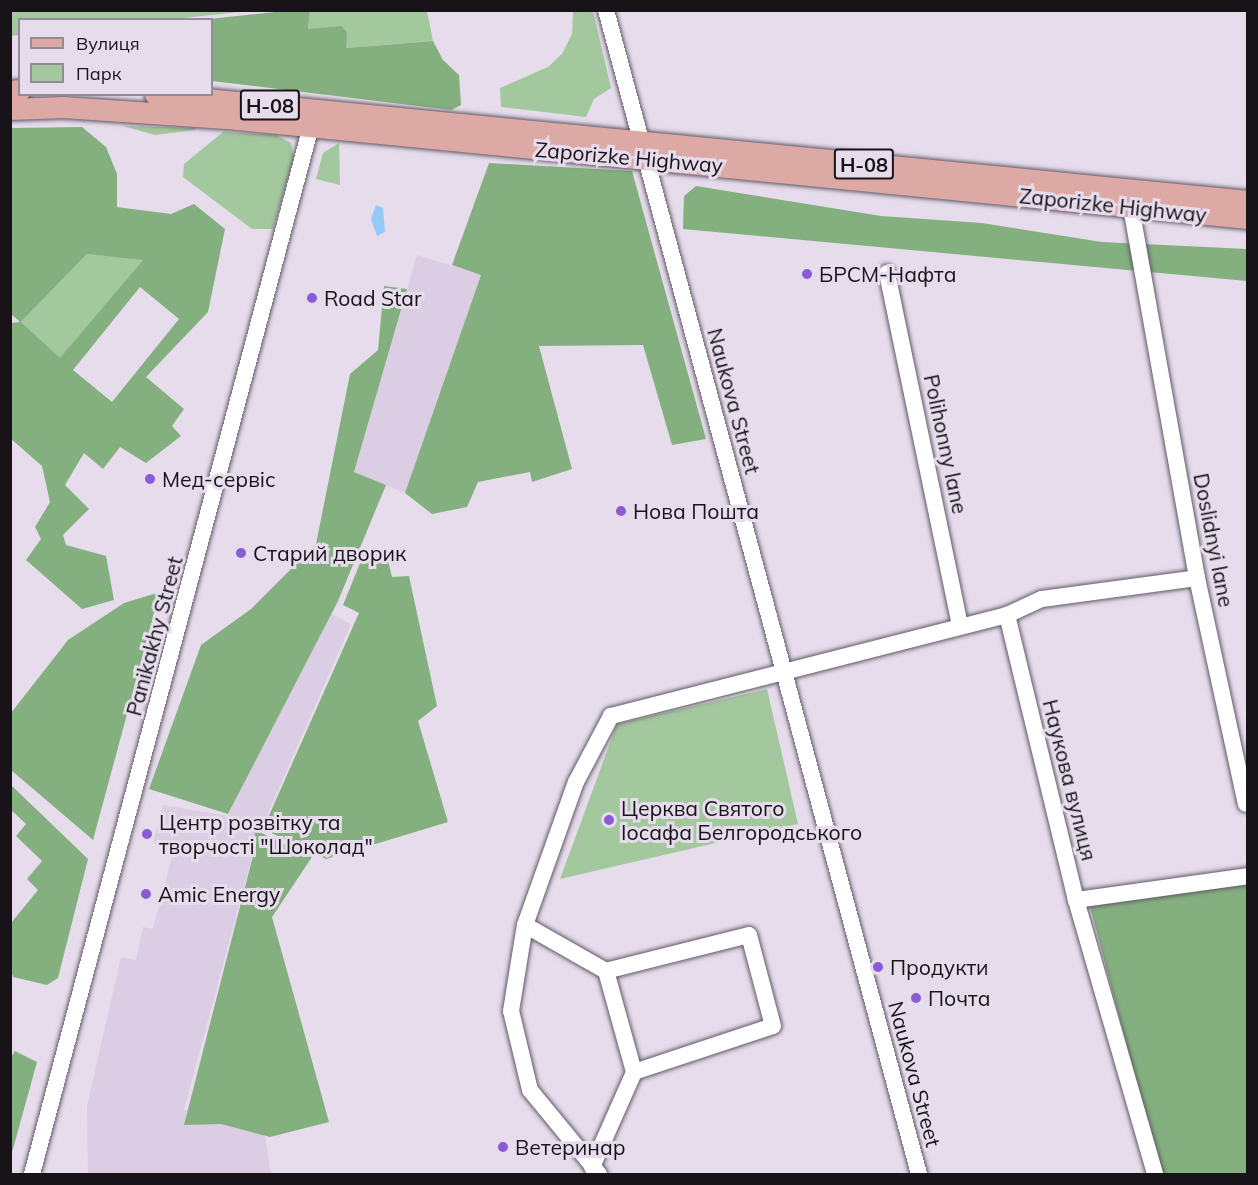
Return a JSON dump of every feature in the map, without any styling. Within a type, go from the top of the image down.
[{"type":"main road","name":"Zaporizke Highway","points":[[168,96],[314,118]]},
{"type":"main road","name":"Zaporizke Highway","points":[[10,109],[96,108],[314,118],[643,150],[1248,201]]},
{"type":"main road","name":"Zaporizke Highway","points":[[643,150],[1131,207],[1248,218]]},
{"type":"street","name":"Naukova Street","points":[[606,10],[786,672],[918,1174]]},
{"type":"street","name":"Panikakhy Street","points":[[32,1174],[314,118]]},
{"type":"street","name":"Doslidnyi lane","points":[[1131,207],[1197,579],[1246,804]]},
{"type":"street","name":"Polihonny lane","points":[[887,273],[960,624]]},
{"type":"street","points":[[606,971],[634,1072],[596,1171],[530,1090],[512,1011],[525,925],[576,782],[610,716],[786,672],[960,624],[1007,615],[1042,598],[1197,579]]},
{"type":"street","name":"Наукова вулиця","points":[[1007,615],[1076,900],[1155,1174]]},
{"type":"street","points":[[1076,900],[1248,876]]},
{"type":"street","points":[[525,925],[606,971],[749,935],[773,1026],[634,1072]]},
{"type":"shaded area","points":[[417,255],[481,275],[405,493],[354,472]]},
{"type":"shaded area","points":[[318,608],[351,624],[257,838],[184,1110],[261,1112],[271,1174],[88,1174],[87,1106],[121,957],[136,960],[143,927],[153,929],[172,856],[153,842],[163,805],[228,816]]},
{"type":"green space","points":[[11,10],[249,11],[184,18],[18,18],[18,35],[11,36]]},
{"type":"green space","points":[[284,11],[310,11],[308,29],[341,26],[347,32],[346,48],[433,41],[443,60],[459,75],[461,105],[451,110],[213,81],[213,19]]},
{"type":"green space","points":[[310,11],[427,11],[433,41],[345,48],[308,29]]},
{"type":"green space","points":[[573,11],[593,11],[611,88],[594,99],[586,117],[501,107],[500,88],[548,67],[562,54],[572,34]]},
{"type":"green space","points":[[123,126],[195,128],[196,130],[155,135]]},
{"type":"green space","points":[[82,127],[106,147],[117,174],[117,207],[171,214],[194,204],[225,229],[208,312],[146,377],[184,409],[172,426],[181,436],[146,463],[120,447],[103,469],[84,453],[65,485],[89,509],[63,535],[66,545],[106,556],[114,600],[82,609],[26,560],[41,539],[35,527],[50,502],[42,466],[10,438],[11,323],[20,322],[11,314],[11,128]],"holes":[[[87,254],[143,260],[60,358],[21,322]],[[140,287],[179,319],[112,402],[73,370]]]},
{"type":"green space","points":[[223,132],[276,135],[291,143],[294,158],[273,229],[252,229],[183,177],[184,164]]},
{"type":"green space","points":[[339,143],[340,185],[316,179],[310,201],[323,153]]},
{"type":"green space","points":[[489,163],[632,171],[706,439],[672,445],[643,345],[539,346],[572,469],[532,482],[530,472],[478,482],[467,507],[432,514],[405,493],[481,275],[452,265]]},
{"type":"green space","points":[[696,186],[881,216],[982,223],[1102,242],[1247,249],[1247,281],[683,229],[684,196]]},
{"type":"green space","points":[[87,254],[144,259],[60,359],[21,322]]},
{"type":"green space","points":[[384,286],[407,289],[354,472],[386,485],[338,601],[228,814],[149,789],[201,645],[251,609],[316,544],[350,374],[378,350]]},
{"type":"green space","points":[[365,551],[387,556],[392,577],[409,576],[437,706],[418,721],[448,822],[326,859],[263,829],[359,613],[343,605]]},
{"type":"green space","points":[[160,592],[93,840],[11,770],[11,713],[68,640],[124,603]]},
{"type":"green space","points":[[767,689],[798,824],[560,879],[617,724]]},
{"type":"green space","points":[[11,785],[88,859],[58,978],[47,985],[13,977],[11,970],[11,923],[38,890],[27,879],[42,861],[16,836],[26,824],[11,810]]},
{"type":"green space","points":[[255,830],[312,857],[272,917],[329,1122],[270,1137],[221,1124],[184,1125],[254,852]]},
{"type":"green space","points":[[1247,881],[1247,1174],[1161,1174],[1089,903]]},
{"type":"green space","points":[[15,1051],[37,1062],[11,1156],[10,1059]]},
{"type":"water","points":[[376,205],[383,208],[385,232],[377,236],[371,219]]},
{"type":"place","name":"БРСМ-Нафта","points":[[807,274]]},
{"type":"place","name":"Road Star","points":[[312,298]]},
{"type":"place","name":"Мед-сервіс","points":[[150,479]]},
{"type":"place","name":"Нова Пошта","points":[[621,511]]},
{"type":"place","name":"Старий дворик","points":[[241,553]]},
{"type":"place","name":"Церква Святого Іосафа Белгородського","points":[[609,820]]},
{"type":"place","name":"Центр розвітку та творчості \"Шоколад\"","points":[[147,834]]},
{"type":"place","name":"Amic Energy","points":[[146,894]]},
{"type":"place","name":"Продукти","points":[[878,967]]},
{"type":"place","name":"Почта","points":[[916,998]]},
{"type":"place","name":"Ветеринар","points":[[503,1147]]}]
